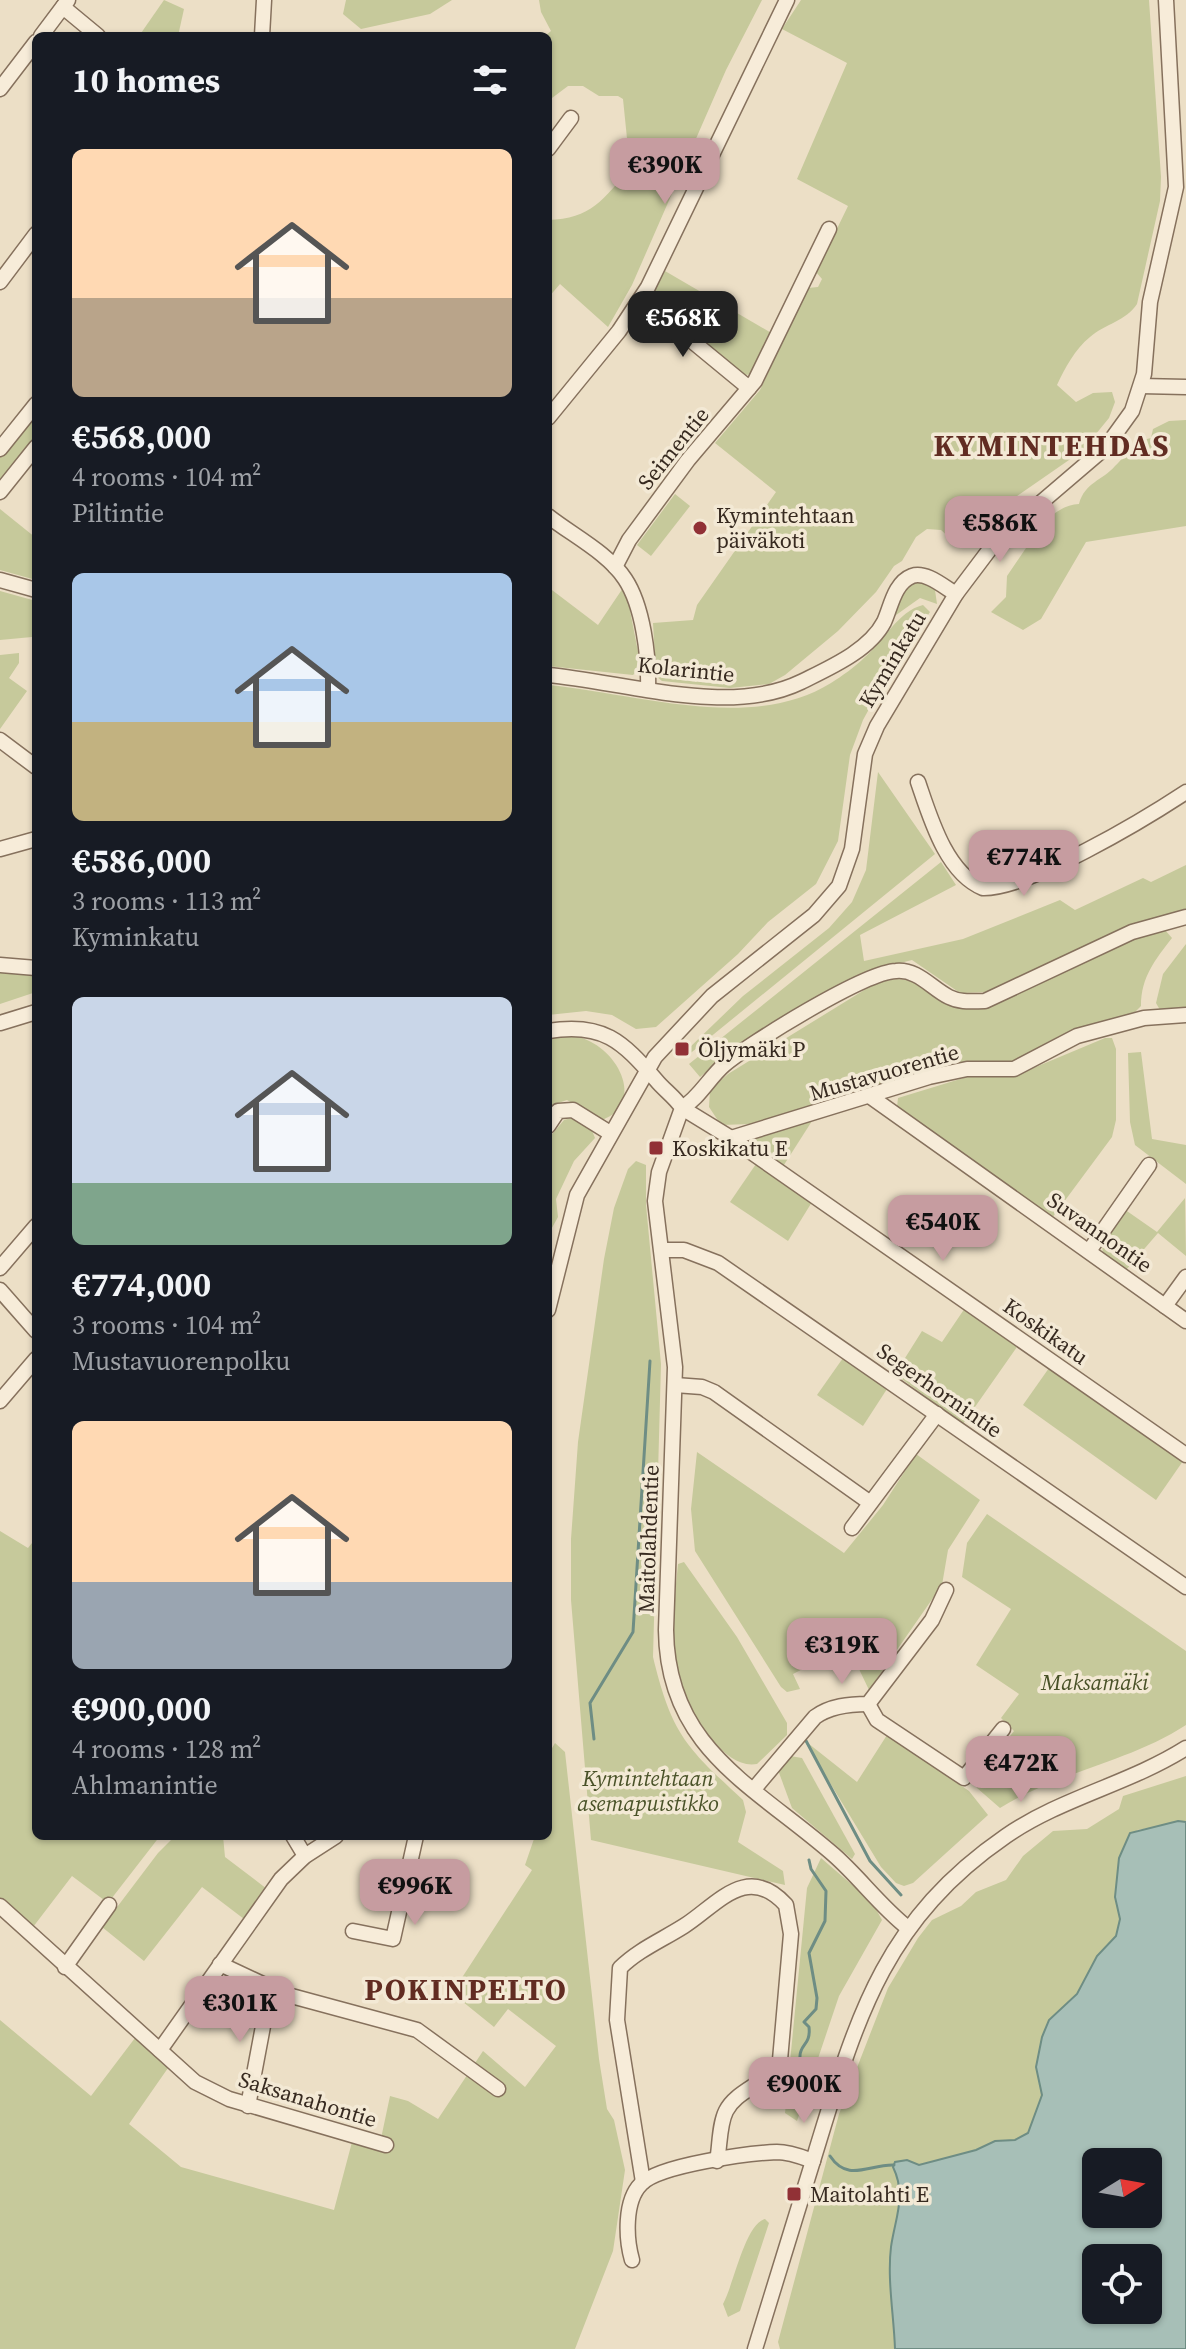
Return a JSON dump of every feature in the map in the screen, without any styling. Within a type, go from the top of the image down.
[{"type":"street","points":[[262,32],[264,0]]},
{"type":"street","points":[[552,413],[641,299],[787,0]]},
{"type":"street","name":"Kyminkatu","points":[[552,1292],[577,1195],[647,1070],[712,996],[814,915],[833,895],[846,874],[865,754],[877,726],[956,594],[1008,528],[1113,439],[1132,411],[1141,386],[1150,302],[1176,187],[1166,0]]},
{"type":"street","points":[[44,32],[66,4],[94,32]]},
{"type":"street","points":[[0,89],[32,47]]},
{"type":"street","points":[[552,144],[571,118]]},
{"type":"street","name":"Seimentie","points":[[615,567],[629,540],[688,460],[747,392],[779,339],[829,229]]},
{"type":"street","points":[[0,282],[32,239]]},
{"type":"street","points":[[641,299],[747,392]]},
{"type":"street","points":[[1141,386],[1186,387]]},
{"type":"street","points":[[0,449],[32,409]]},
{"type":"street","points":[[0,492],[32,452]]},
{"type":"street","points":[[552,519],[626,579],[635,603],[648,688]]},
{"type":"street","name":"Kolarintie","points":[[552,676],[732,698],[768,694],[801,682],[862,647],[883,625],[899,586],[911,576],[925,576],[956,594]]},
{"type":"street","points":[[0,580],[32,589]]},
{"type":"street","points":[[0,740],[32,764]]},
{"type":"street","points":[[918,782],[933,825],[954,862],[967,879],[983,888],[1013,882],[1078,854],[1133,827],[1186,792]]},
{"type":"street","points":[[0,849],[32,840]]},
{"type":"street","points":[[552,1030],[574,1026],[595,1029],[619,1043],[682,1108],[691,1103],[708,1079],[741,1053],[877,974],[907,971],[950,998],[963,1002],[985,1001],[1132,932],[1186,917]]},
{"type":"street","points":[[0,965],[32,968]]},
{"type":"street","points":[[0,1023],[32,1013]]},
{"type":"street","name":"Mustavuorentie","points":[[731,1138],[929,1077],[967,1069],[1014,1069],[1077,1036],[1144,1018],[1186,1015]]},
{"type":"street","name":"Suvannontie","points":[[871,1097],[1186,1321]]},
{"type":"street","name":"Koskikatu","points":[[682,1108],[731,1138],[1186,1455]]},
{"type":"street","name":"Maitolahdentie","points":[[682,1108],[656,1188],[674,1335],[666,1630],[668,1674],[691,1728],[714,1755],[842,1862],[908,1928]]},
{"type":"street","points":[[552,1120],[558,1111],[573,1110],[610,1133]]},
{"type":"street","points":[[1089,1251],[1149,1165]]},
{"type":"street","points":[[0,1268],[32,1231]]},
{"type":"street","points":[[552,1242],[564,1239]]},
{"type":"street","name":"Segerhornintie","points":[[662,1250],[684,1250],[718,1263],[1186,1587]]},
{"type":"street","points":[[1165,1306],[1186,1277]]},
{"type":"street","points":[[0,1290],[32,1326]]},
{"type":"street","points":[[0,1401],[32,1364]]},
{"type":"street","points":[[675,1385],[702,1387],[714,1392],[869,1502]]},
{"type":"street","points":[[852,1528],[937,1414]]},
{"type":"street","points":[[868,1704],[932,1620],[946,1590]]},
{"type":"street","points":[[754,1789],[815,1717],[824,1711],[851,1704],[868,1704]]},
{"type":"street","points":[[868,1704],[877,1720],[964,1778],[1003,1729]]},
{"type":"street","points":[[755,2349],[861,2012],[880,1972],[908,1928],[943,1887],[1005,1837],[1059,1806],[1186,1748]]},
{"type":"street","points":[[295,1840],[305,1856]]},
{"type":"street","points":[[160,2050],[281,1879],[305,1856],[330,1840]]},
{"type":"street","points":[[353,1931],[393,1939],[415,1840]]},
{"type":"street","points":[[643,2182],[617,2020],[620,1968],[632,1956],[688,1924],[731,1891],[748,1887],[765,1889],[786,1905],[791,1934],[780,2060],[775,2071],[732,2103],[725,2113],[717,2161]]},
{"type":"street","points":[[65,1967],[109,1905]]},
{"type":"street","name":"Saksanahontie","points":[[0,1906],[195,2082],[248,2106],[386,2145]]},
{"type":"street","points":[[220,1964],[270,1989],[405,2025],[498,2089]]},
{"type":"street","points":[[248,2106],[270,1989]]},
{"type":"street","points":[[632,2260],[627,2238],[633,2200],[643,2182],[661,2173],[779,2152],[813,2161]]},
{"type":"green space","points":[[164,0],[184,9],[179,32],[142,32]]},
{"type":"green space","points":[[346,0],[452,0],[430,14],[361,29],[343,14]]},
{"type":"green space","points":[[539,0],[762,0],[726,70],[632,285],[608,327],[560,284],[552,293],[552,220],[586,211],[604,198],[630,168],[623,99],[599,96],[583,86],[568,86],[552,98],[552,32],[541,12]]},
{"type":"green space","points":[[801,0],[1149,0],[1160,201],[1137,304],[1085,342],[1071,359],[1057,385],[1076,402],[1093,393],[1112,392],[1115,402],[1109,418],[1082,451],[988,516],[973,534],[963,539],[950,538],[941,530],[927,529],[916,537],[902,561],[894,566],[876,592],[838,631],[785,675],[769,684],[730,688],[662,681],[656,676],[653,623],[693,620],[697,605],[776,492],[715,443],[760,390],[808,288],[818,287],[822,279],[816,272],[848,206],[797,179],[847,63],[782,29]]},
{"type":"green space","points":[[665,271],[773,334],[754,374],[744,375],[650,299]]},
{"type":"green space","points":[[32,416],[32,443],[0,482],[0,457]]},
{"type":"green space","points":[[1186,420],[1186,526],[1086,542],[1041,619],[1023,630],[991,612],[1006,597],[1007,576],[1026,548],[1023,541],[1056,512],[1079,504],[1090,486],[1135,445],[1151,438],[1153,429],[1169,421]]},
{"type":"green space","points":[[675,494],[690,506],[651,556],[637,545]]},
{"type":"green space","points":[[0,509],[32,535],[32,579],[0,570]]},
{"type":"green space","points":[[922,581],[935,590],[937,604],[920,598],[889,620],[910,582]]},
{"type":"green space","points":[[625,585],[641,667],[633,675],[552,666],[552,590],[598,625]]},
{"type":"green space","points":[[0,591],[32,600],[32,637],[0,640]]},
{"type":"green space","points":[[923,605],[930,612],[891,669],[863,720],[850,755],[838,841],[816,884],[768,922],[738,954],[656,1027],[636,1029],[612,1015],[586,1011],[552,1015],[552,685],[692,706],[765,706],[799,698],[831,683],[861,661],[898,620]]},
{"type":"green space","points":[[19,653],[19,663],[9,678],[27,691],[0,729],[0,655]]},
{"type":"green space","points":[[878,772],[935,854],[687,1056],[687,1050],[743,996],[829,928],[852,902],[866,870]]},
{"type":"green space","points":[[941,862],[956,885],[860,935],[864,961],[963,939],[1060,900],[1075,910],[1143,878],[1151,882],[1186,865],[1186,910],[1148,922],[987,992],[960,993],[912,960],[865,972],[725,1056],[700,1077],[689,1064]]},
{"type":"green space","points":[[1165,930],[1172,938],[1150,969],[1143,986],[1141,1006],[1135,1012],[1061,1035],[1010,1063],[955,1065],[750,1124],[721,1125],[709,1107],[710,1090],[728,1074],[874,984],[902,979],[919,985],[944,1002],[957,1006],[982,1006],[1007,999],[1148,933]]},
{"type":"green space","points":[[1186,944],[1186,1009],[1160,1010],[1156,1003],[1163,974]]},
{"type":"green space","points":[[0,971],[32,974],[32,993],[0,1004]]},
{"type":"green space","points":[[574,1036],[590,1041],[614,1062],[625,1088],[623,1101],[616,1112],[602,1120],[567,1100],[558,1103],[552,1111],[552,1038]]},
{"type":"green space","points":[[1105,1038],[1112,1038],[1116,1049],[1116,1120],[1112,1137],[1052,1218],[897,1107],[898,1098],[970,1076],[1019,1074]]},
{"type":"green space","points":[[1141,1052],[1152,1139],[1186,1145],[1186,1184],[1135,1145],[1130,1122],[1128,1053]]},
{"type":"green space","points":[[575,1117],[591,1128],[595,1138],[574,1161],[556,1199],[558,1217],[552,1228],[552,1134],[564,1120]]},
{"type":"green space","points":[[812,1121],[782,1168],[752,1147],[752,1138]]},
{"type":"green space","name":"Kymintehtaan asemapuistikko","points":[[636,1161],[646,1165],[646,1205],[661,1364],[653,1657],[667,1705],[684,1738],[694,1752],[743,1800],[746,1812],[738,1842],[783,1871],[785,1885],[591,1840],[571,1600],[571,1539],[578,1442],[604,1259],[614,1208],[628,1169]]},
{"type":"green space","points":[[756,1164],[812,1202],[788,1241],[730,1202]]},
{"type":"green space","points":[[1185,1198],[1186,1256],[1158,1233],[1126,1270],[1103,1254],[1102,1245],[1124,1209],[1157,1232]]},
{"type":"green space","points":[[965,1308],[1019,1344],[963,1424],[895,1374],[922,1331],[942,1342]]},
{"type":"green space","points":[[843,1358],[887,1389],[863,1426],[817,1395]]},
{"type":"green space","points":[[1049,1368],[1183,1461],[1156,1500],[1023,1405]]},
{"type":"green space","points":[[697,1452],[844,1553],[883,1505],[916,1454],[980,1500],[948,1550],[942,1585],[869,1690],[848,1646],[793,1674],[800,1689],[787,1692],[781,1687],[695,1551],[691,1509]]},
{"type":"green space","name":"Maksamäki","points":[[987,1514],[1186,1651],[1186,1725],[1141,1749],[1046,1785],[1000,1808],[977,1788],[974,1781],[1014,1731],[1001,1718],[1019,1694],[976,1665],[1011,1609],[962,1577],[967,1543]]},
{"type":"green space","points":[[0,1531],[28,1548],[32,1543],[32,1840],[157,1840],[108,1903],[72,1876],[30,1931],[0,1898]]},
{"type":"green space","points":[[684,1562],[737,1637],[787,1723],[787,1735],[757,1764],[739,1762],[715,1743],[687,1702],[679,1680],[673,1636],[678,1564]]},
{"type":"green space","points":[[887,1735],[969,1791],[988,1815],[913,1883],[904,1886],[896,1883],[881,1867],[804,1740],[857,1782]]},
{"type":"green space","points":[[555,1743],[565,1752],[599,2059],[607,2109],[614,2120],[625,2170],[613,2251],[575,2349],[0,2349],[0,2020],[91,2096],[135,2038],[168,2068],[129,2124],[181,2167],[334,2210],[352,2142],[379,2148],[390,2096],[408,2101],[438,2119],[483,2051],[525,2087],[556,2046],[508,2009],[494,2027],[452,1993],[532,1870],[525,1865],[534,1840],[552,1840],[552,1748]]},
{"type":"green space","points":[[790,1756],[802,1758],[855,1854],[852,1859],[792,1808],[778,1770]]},
{"type":"green space","points":[[1186,1776],[1186,1822],[1137,1830],[1115,1897],[1120,1919],[1116,1936],[1097,1956],[1077,1994],[1049,2020],[1036,2067],[1042,2095],[1028,2133],[1015,2140],[995,2141],[976,2150],[918,2165],[907,2160],[895,2163],[893,2167],[900,2197],[890,2272],[895,2349],[780,2349],[778,2342],[839,2114],[888,1988],[918,1938],[932,1920],[961,1906],[976,1892],[1006,1880],[1023,1856],[1053,1831],[1087,1829],[1119,1809],[1123,1796]]},
{"type":"green space","points":[[171,1840],[223,1840],[225,1857],[267,1889],[244,1919],[202,1887],[144,1961],[102,1927]]},
{"type":"green space","points":[[821,1858],[872,1902],[882,1920],[839,1996],[797,2121],[785,2113],[807,1888]]},
{"type":"green space","points":[[765,2219],[769,2223],[740,2311],[728,2317],[723,2304],[741,2256],[752,2232]]},
{"type":"water","points":[[1178,1821],[1186,1822],[1186,2349],[895,2349],[890,2272],[900,2197],[893,2167],[895,2162],[907,2160],[919,2165],[976,2150],[995,2141],[1015,2140],[1028,2133],[1042,2095],[1036,2067],[1049,2020],[1077,1994],[1097,1956],[1116,1936],[1120,1919],[1115,1897],[1119,1858],[1130,1833]]},
{"type":"waterway","points":[[594,1739],[590,1703],[633,1632],[650,1361]]},
{"type":"waterway","points":[[804,1737],[870,1861],[901,1895]]},
{"type":"waterway","points":[[803,2113],[799,2093],[800,2056],[809,2033],[809,2027],[804,2022],[816,2009],[817,1998],[809,1953],[825,1921],[826,1891],[811,1869],[809,1860]]},
{"type":"waterway","points":[[830,2156],[844,2169],[894,2165]]},
{"type":"place","name":"Kymintehtaan päiväkoti","points":[[700,528]]},
{"type":"place","name":"Öljymäki P","points":[[682,1049]]},
{"type":"place","name":"Koskikatu E","points":[[656,1148]]},
{"type":"place","name":"Maitolahti E","points":[[794,2194]]},
{"type":"district","name":"KYMINTEHDAS","points":[[1052,446]]},
{"type":"district","name":"POKINPELTO","points":[[466,1990]]}]
